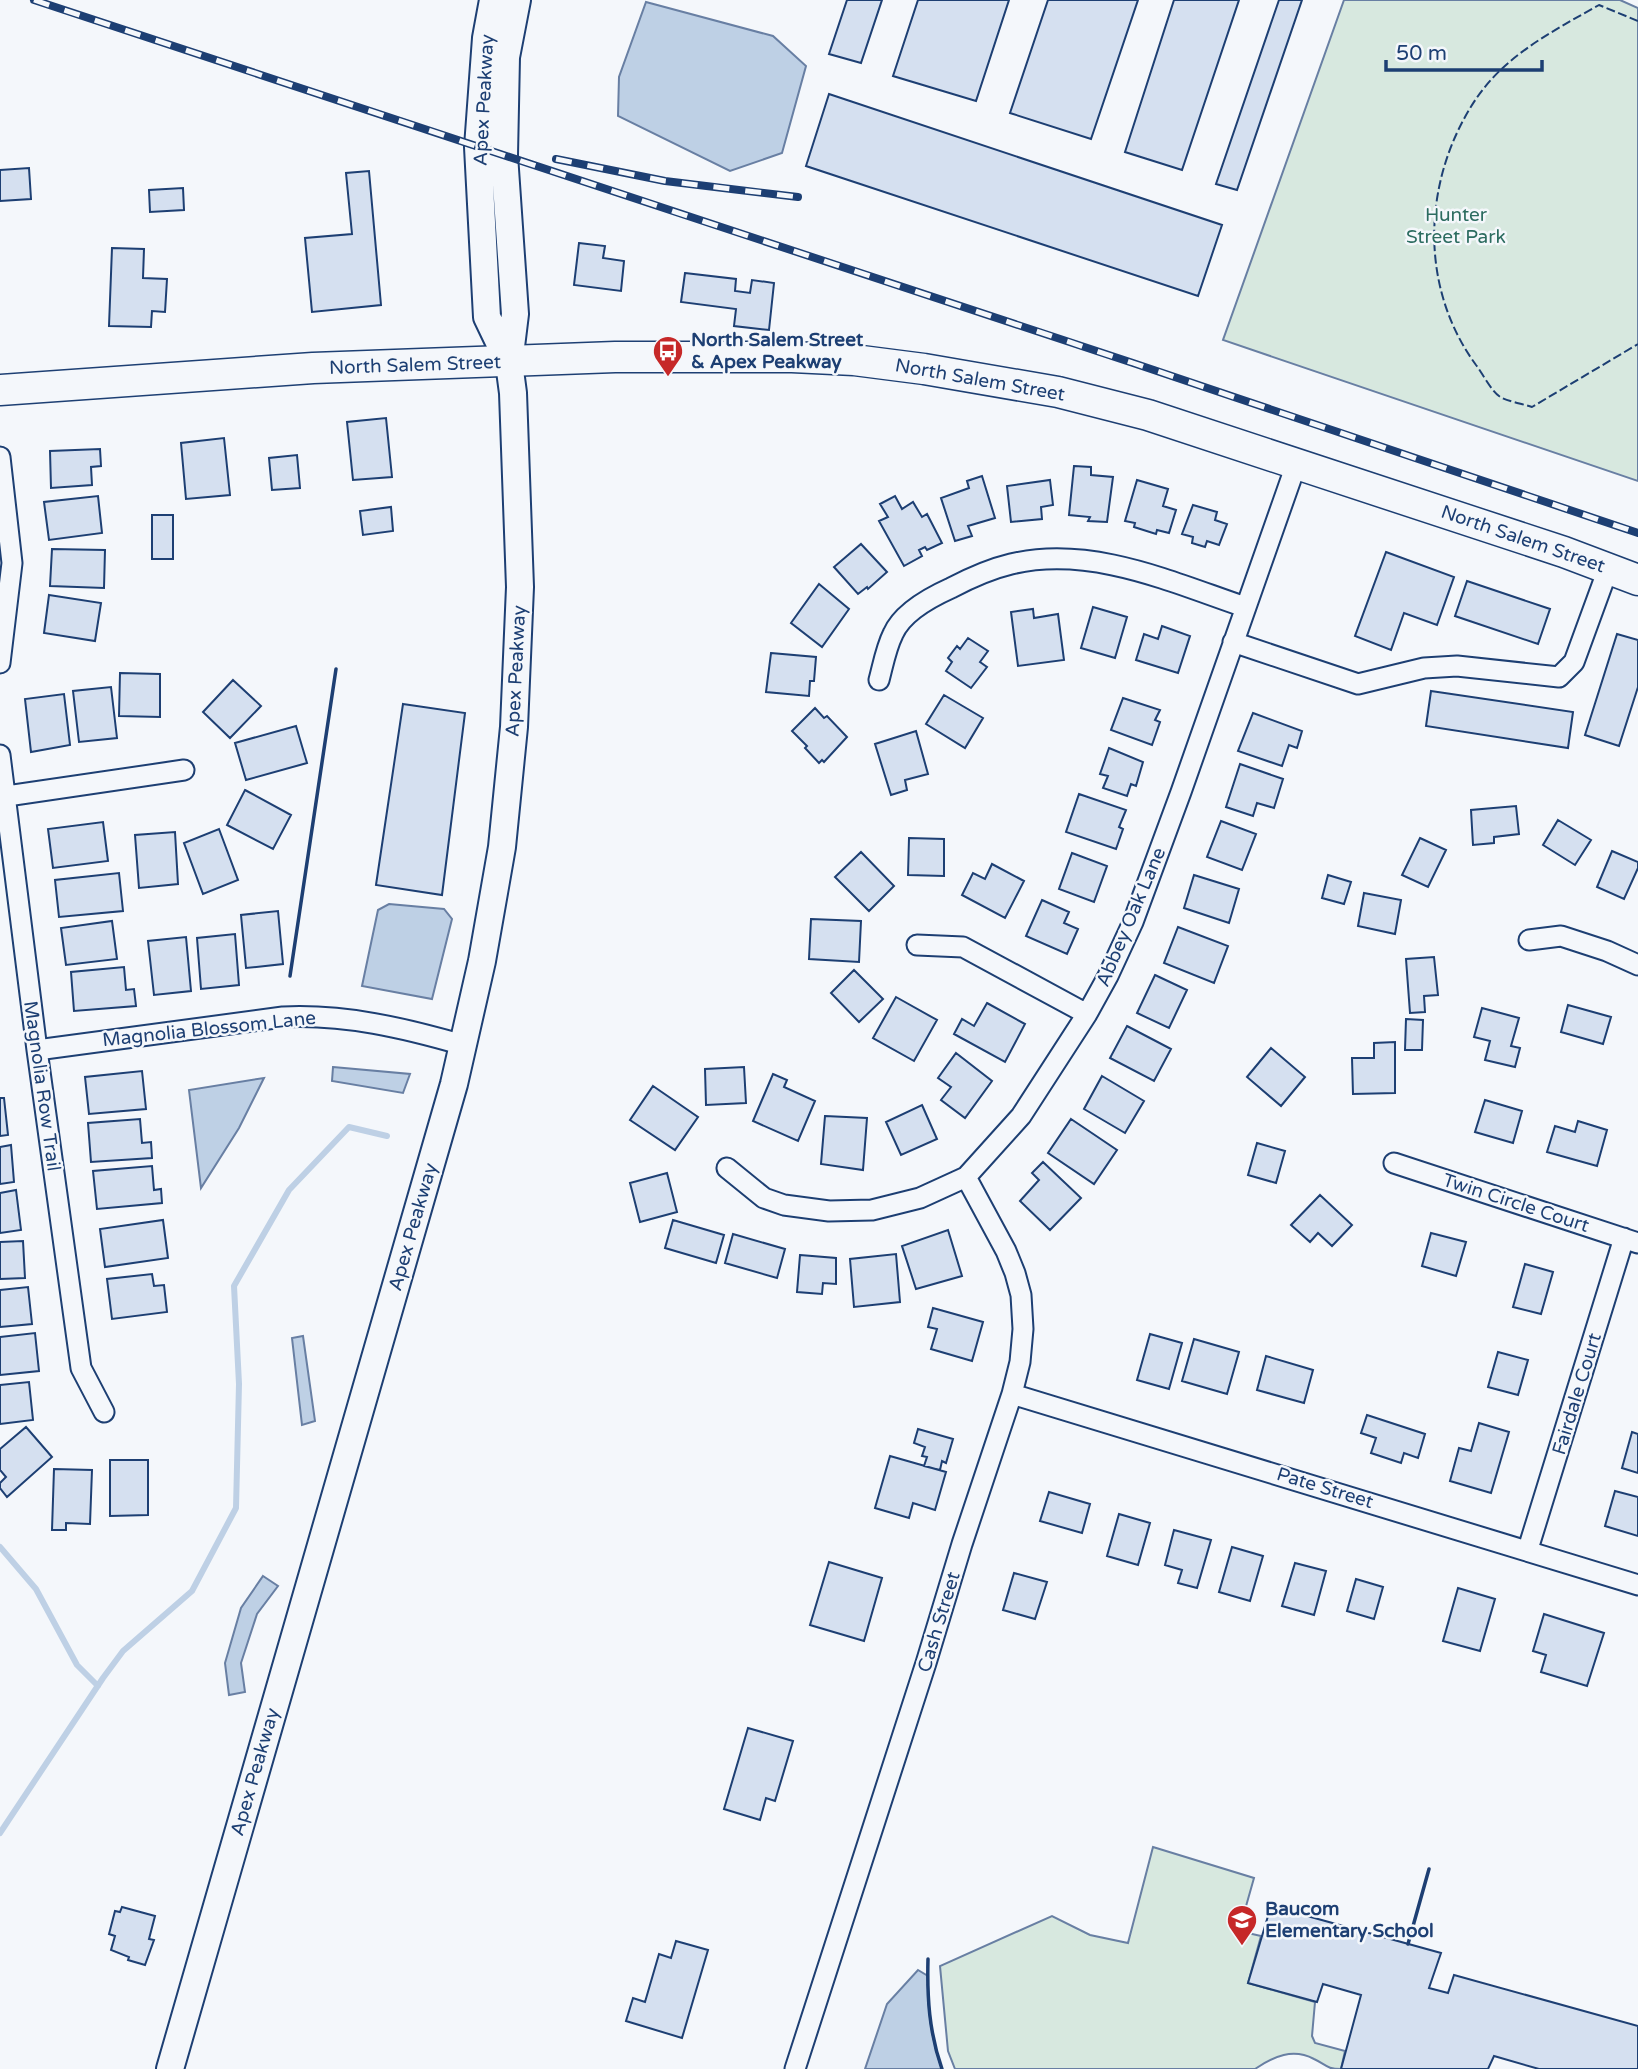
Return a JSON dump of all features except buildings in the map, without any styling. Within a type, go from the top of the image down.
[{"type":"main road","name":"Apex Peakway","points":[[493,0],[486,38],[478,147],[487,317],[509,363]]},
{"type":"main road","name":"Apex Peakway","points":[[170,2069],[398,1281],[463,1045],[482,961],[502,847],[514,727],[520,587],[513,393],[509,363],[515,314],[504,155],[506,57],[517,0]]},
{"type":"main road","name":"North Salem Street","points":[[0,390],[313,368],[655,356],[854,360],[1058,392],[1114,405],[1297,462],[1564,552],[1638,580]]},
{"type":"street","points":[[0,457],[12,563],[0,663]]},
{"type":"street","name":"Abbey Oak Lane","points":[[727,1168],[764,1198],[785,1205],[829,1212],[862,1211],[920,1198],[966,1177],[1005,1135],[1035,1096],[1087,1014],[1133,922],[1297,462]]},
{"type":"street","points":[[879,680],[893,633],[907,617],[935,595],[975,576],[1010,564],[1067,559],[1107,564],[1135,570],[1245,607]]},
{"type":"street","points":[[1233,642],[1358,684],[1424,668],[1457,666],[1559,677],[1574,662],[1608,569]]},
{"type":"street","name":"Magnolia Row Trail","points":[[0,755],[81,1368],[104,1412]]},
{"type":"street","points":[[7,796],[184,770]]},
{"type":"street","points":[[1529,940],[1561,936],[1607,951],[1638,965]]},
{"type":"street","points":[[917,946],[963,947],[1087,1014]]},
{"type":"street","name":"Magnolia Blossom Lane","points":[[37,1049],[283,1017],[309,1016],[358,1020],[463,1045]]},
{"type":"street","name":"Twin Circle Court","points":[[1394,1163],[1631,1241]]},
{"type":"street","name":"Cash Street","points":[[795,2069],[1012,1394],[1021,1351],[1021,1295],[1016,1273],[966,1177]]},
{"type":"street","name":"Fairdale Court","points":[[1528,1549],[1631,1241]]},
{"type":"street","name":"Pate Street","points":[[1012,1394],[1528,1549],[1638,1585]]},
{"type":"green space","name":"Hunter Street Park","points":[[1344,0],[1620,0],[1638,8],[1638,481],[1223,340]]},
{"type":"green space","points":[[1153,1847],[1254,1878],[1239,1931],[1261,1936],[1248,1983],[1315,2002],[1312,2036],[1315,2043],[1345,2051],[1341,2069],[1329,2067],[1306,2056],[1291,2054],[1276,2057],[1255,2069],[955,2069],[948,2051],[940,1966],[1052,1916],[1090,1935],[1128,1943]]},
{"type":"water","points":[[646,2],[773,36],[806,66],[782,153],[730,171],[618,116],[619,77]]},
{"type":"water","points":[[389,904],[444,909],[452,919],[432,999],[362,986],[378,910]]},
{"type":"water","points":[[333,1067],[410,1074],[403,1093],[332,1081]]},
{"type":"water","points":[[264,1078],[239,1128],[201,1188],[189,1090]]},
{"type":"water","points":[[303,1336],[315,1421],[302,1425],[292,1338]]},
{"type":"water","points":[[263,1576],[278,1586],[257,1614],[241,1663],[245,1692],[229,1695],[225,1663],[241,1608]]},
{"type":"water","points":[[918,1970],[928,1976],[930,2023],[942,2069],[865,2069],[887,2004]]},
{"type":"waterway","points":[[0,1833],[123,1651],[192,1591],[236,1508],[239,1384],[234,1286],[289,1190],[349,1127],[387,1136]]},
{"type":"waterway","points":[[0,1547],[36,1589],[77,1665],[98,1686]]},
{"type":"railway","points":[[34,0],[1638,533]]},
{"type":"railway","points":[[556,159],[665,181],[798,197]]},
{"type":"fence","points":[[1638,21],[1599,5],[1526,49],[1495,76],[1469,110],[1454,141],[1436,206],[1434,239],[1437,272],[1445,305],[1458,336],[1488,383],[1502,398],[1532,407],[1638,344]]},
{"type":"fence","points":[[928,1959],[930,2014],[942,2069]]},
{"type":"wall","points":[[290,976],[336,669]]},
{"type":"wall","points":[[1408,1944],[1429,1869]]},
{"type":"wall","points":[[928,1959],[930,2014],[942,2069]]},
{"type":"place","name":"North Salem Street & Apex Peakway","points":[[668,378]]},
{"type":"place","name":"Baucom Elementary School","points":[[1242,1947]]}]
